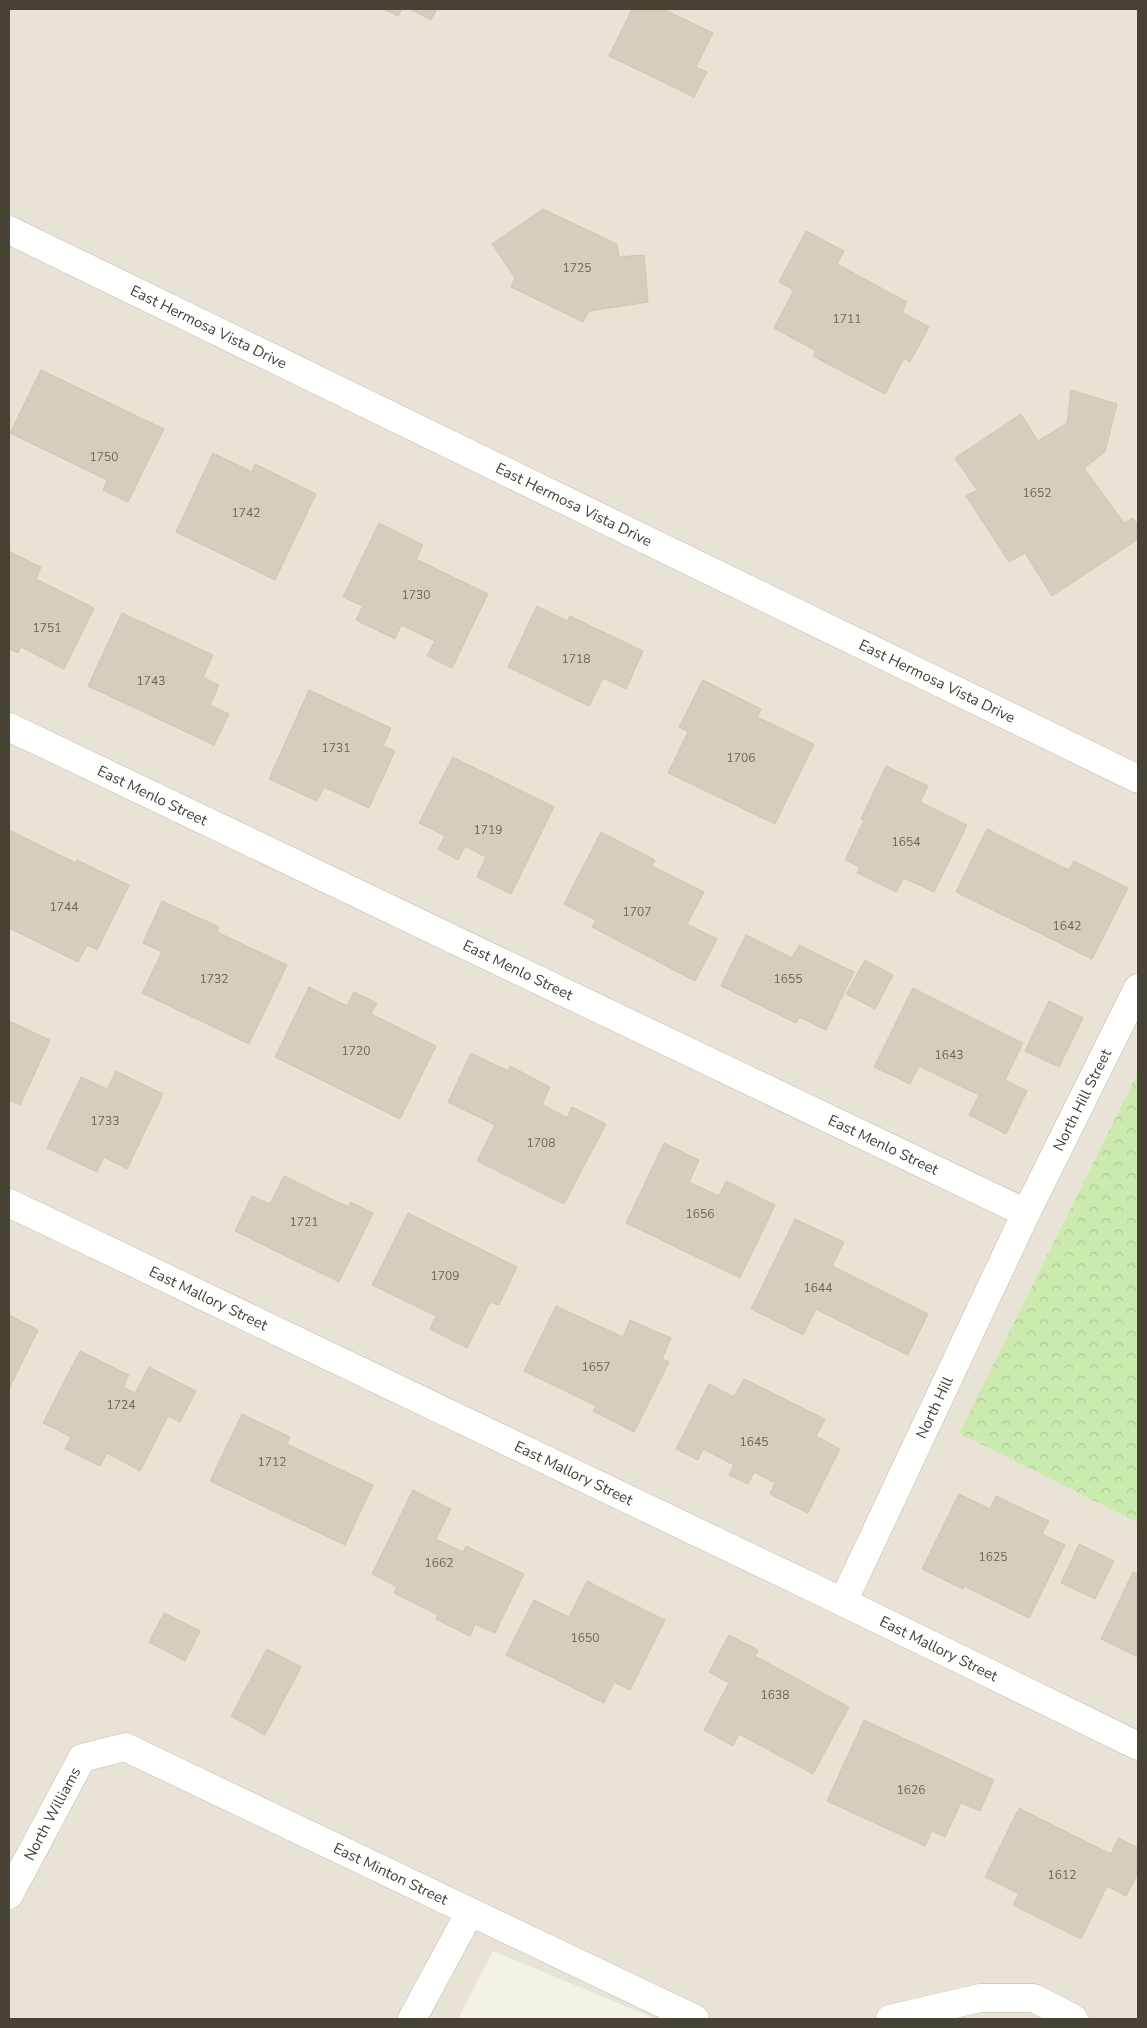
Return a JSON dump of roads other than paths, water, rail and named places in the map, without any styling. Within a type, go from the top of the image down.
[{"type":"street","name":"East Hermosa Vista Drive","points":[[9,230],[1138,779]]},
{"type":"street","name":"East Menlo Street","points":[[9,727],[1026,1213]]},
{"type":"street","name":"North Hill Street","points":[[1026,1213],[1138,988]]},
{"type":"street","name":"East Mallory Street","points":[[9,1203],[843,1602],[1138,1746]]},
{"type":"street","name":"North Hill","points":[[843,1602],[1026,1213]]},
{"type":"street","name":"East Minton Street","points":[[82,1758],[125,1747],[695,2019]]},
{"type":"street","name":"North Williams","points":[[9,1895],[82,1758]]},
{"type":"street","points":[[412,2019],[470,1912]]},
{"type":"street","points":[[890,2019],[980,1998],[1034,1998],[1074,2019]]}]
